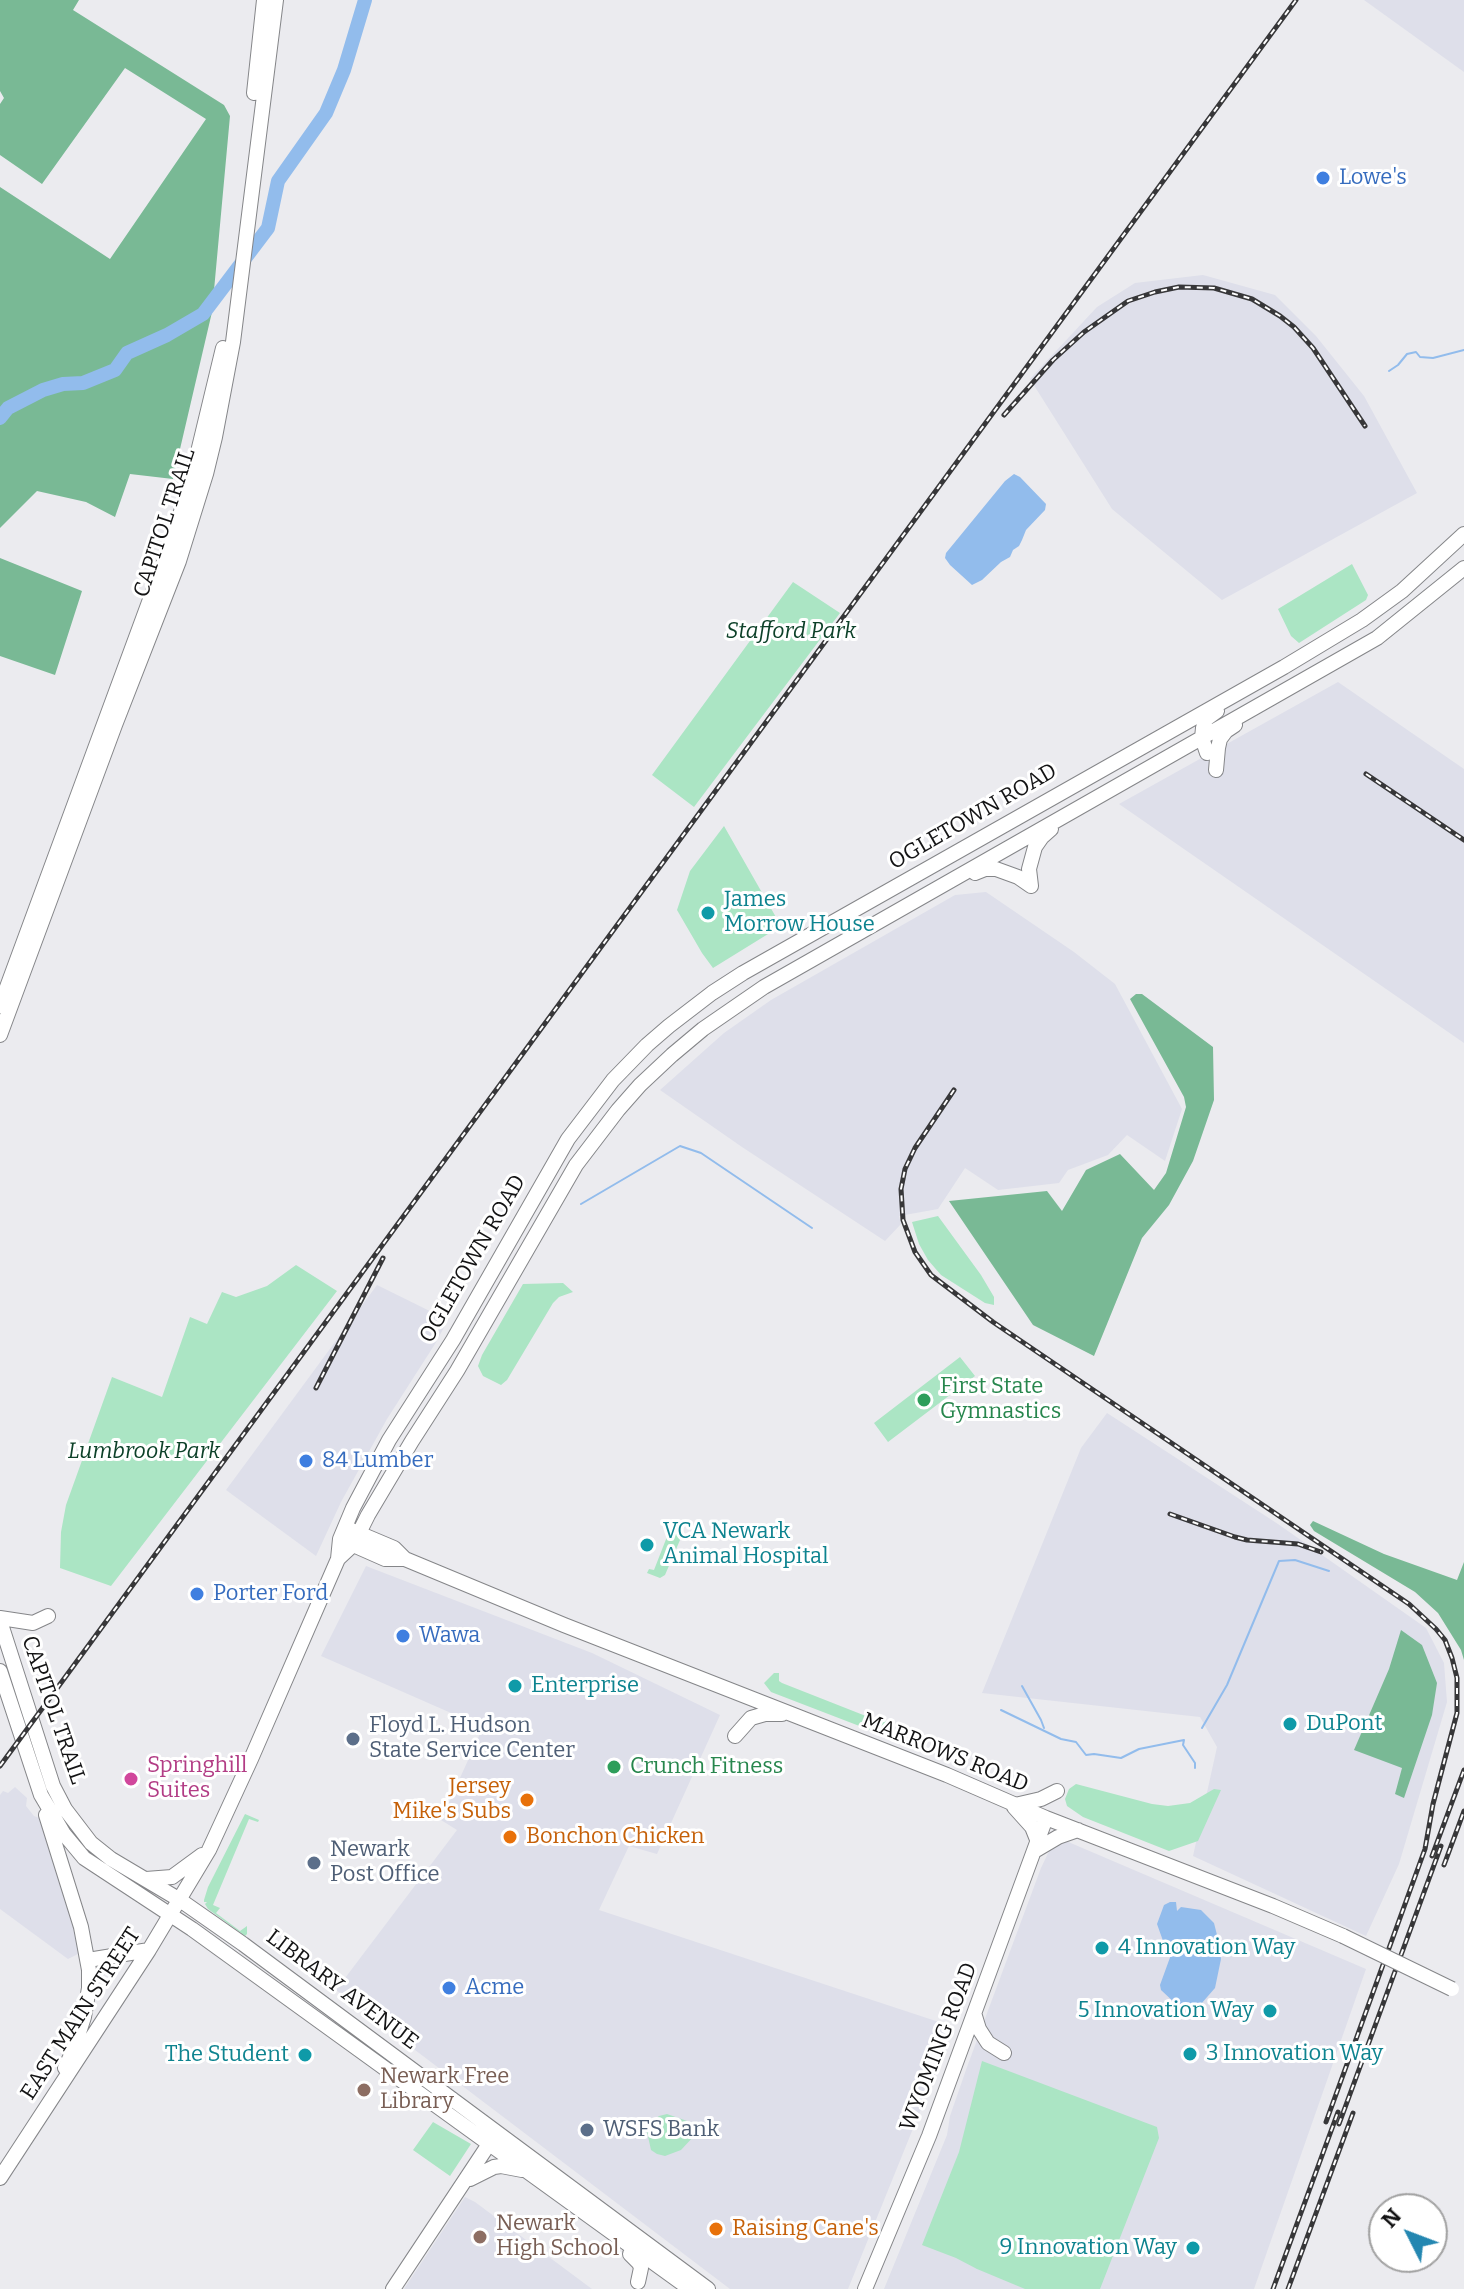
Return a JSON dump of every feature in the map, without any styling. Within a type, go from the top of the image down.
[{"type":"main road","name":"CAPITOL TRAIL","points":[[253,144],[264,0]]},
{"type":"main road","name":"CAPITOL TRAIL","points":[[0,1035],[189,533],[215,437],[253,144],[276,0]]},
{"type":"main road","name":"CAPITOL TRAIL","points":[[0,1006],[176,529],[229,342]]},
{"type":"main road","name":"OGLETOWN ROAD","points":[[349,1536],[353,1508],[389,1440],[453,1340],[568,1139],[613,1080],[647,1045],[712,993],[758,963],[1362,620],[1402,591],[1464,534]]},
{"type":"main road","name":"OGLETOWN ROAD","points":[[171,1914],[209,1850],[349,1536],[457,1371],[576,1165],[640,1085],[672,1055],[740,1003],[1377,638],[1464,568]]},
{"type":"main road","points":[[1207,753],[1202,738],[1203,728],[1212,713],[1262,686],[1284,667]]},
{"type":"main road","points":[[1216,770],[1220,739],[1263,703]]},
{"type":"main road","points":[[956,878],[994,869],[1018,877],[1031,886],[1029,869],[1035,847],[1069,814]]},
{"type":"main road","points":[[740,1003],[744,981],[792,945]]},
{"type":"main road","points":[[493,1309],[501,1277],[526,1231],[519,1225]]},
{"type":"main road","points":[[457,1371],[453,1364],[455,1353],[476,1317],[490,1277]]},
{"type":"main road","name":"MARROWS ROAD","points":[[349,1536],[385,1559],[405,1559],[564,1625],[947,1775],[1046,1818],[1273,1906],[1458,1992]]},
{"type":"main road","points":[[0,1620],[33,1623],[48,1616]]},
{"type":"main road","name":"CAPITOL TRAIL","points":[[0,1620],[4,1676],[41,1795],[64,1834],[84,1858],[171,1914]]},
{"type":"main road","name":"CAPITOL TRAIL","points":[[4,1676],[53,1786],[65,1809],[91,1843],[111,1859],[180,1900]]},
{"type":"main road","points":[[735,1736],[751,1718],[765,1714],[791,1714]]},
{"type":"main road","points":[[1057,1791],[1041,1799],[1013,1804],[1032,1827],[1037,1846],[1078,1830]]},
{"type":"main road","points":[[41,1795],[81,1927],[88,1960],[89,1988],[73,2051],[50,2103]]},
{"type":"main road","name":"WYOMING ROAD","points":[[865,2289],[904,2199],[975,2016],[1046,1818]]},
{"type":"main road","points":[[144,1879],[172,1877],[209,1850]]},
{"type":"main road","name":"LIBRARY AVENUE","points":[[180,1900],[284,1974],[491,2137],[526,2171],[685,2285]]},
{"type":"main road","name":"EAST MAIN STREET","points":[[0,2178],[171,1914]]},
{"type":"main road","name":"LIBRARY AVENUE","points":[[171,1914],[708,2289]]},
{"type":"main road","points":[[88,1960],[149,1950]]},
{"type":"main road","points":[[975,2016],[988,2043],[1004,2053]]},
{"type":"main road","points":[[393,2289],[491,2137]]},
{"type":"main road","points":[[464,2183],[494,2167],[526,2171]]},
{"type":"main road","points":[[575,2207],[591,2226],[639,2263],[641,2271],[638,2282],[651,2275],[685,2285]]},
{"type":"shaded area","points":[[1364,0],[1464,0],[1464,72]]},
{"type":"shaded area","points":[[1203,275],[1275,295],[1316,336],[1364,396],[1417,493],[1222,600],[1112,509],[1030,379],[1097,307],[1135,283]]},
{"type":"shaded area","points":[[1338,682],[1464,769],[1464,1043],[1119,804]]},
{"type":"shaded area","points":[[986,892],[1115,984],[1182,1109],[1165,1161],[1127,1135],[1108,1155],[1068,1170],[1059,1183],[998,1190],[965,1168],[938,1209],[899,1216],[901,1224],[885,1241],[660,1090],[724,1033],[771,1000],[955,895]]},
{"type":"shaded area","points":[[377,1285],[448,1320],[387,1419],[341,1502],[316,1556],[226,1490]]},
{"type":"shaded area","points":[[1107,1413],[1278,1524],[1426,1628],[1444,1663],[1447,1702],[1399,1864],[1366,1936],[1193,1856],[1217,1747],[1200,1717],[982,1693],[1081,1448]]},
{"type":"shaded area","points":[[366,1566],[592,1653],[720,1715],[657,1854],[629,1846],[599,1910],[951,2026],[942,2057],[848,2289],[730,2289],[336,1990],[457,1830],[441,1820],[483,1727],[321,1656]]},
{"type":"shaded area","points":[[15,1787],[27,1798],[26,1806],[39,1818],[76,1931],[78,1954],[68,1959],[0,1909],[0,1795]]},
{"type":"shaded area","points":[[1066,1841],[1366,1969],[1254,2289],[884,2289],[947,2135],[950,2116],[967,2067],[1041,1868],[1050,1849]]},
{"type":"shaded area","name":"Newark High School","points":[[465,2197],[475,2202],[592,2289],[404,2289]]},
{"type":"green space","points":[[0,0],[79,0],[73,10],[224,105],[230,116],[212,312],[173,479],[130,474],[115,517],[86,502],[37,491],[0,528],[0,187],[110,259],[206,119],[125,68],[42,184],[0,155],[0,104],[4,98],[0,91]]},
{"type":"green space","points":[[0,558],[82,591],[55,675],[0,656]]},
{"type":"green space","points":[[1352,564],[1368,595],[1366,600],[1299,643],[1291,636],[1278,609]]},
{"type":"green space","name":"Stafford Park","points":[[793,582],[840,613],[694,807],[652,775]]},
{"type":"green space","points":[[724,826],[781,926],[713,968],[677,910],[690,871]]},
{"type":"green space","points":[[1142,994],[1213,1047],[1214,1100],[1193,1161],[1169,1205],[1142,1238],[1094,1356],[1033,1325],[949,1201],[1047,1191],[1062,1211],[1086,1170],[1120,1154],[1154,1190],[1166,1173],[1186,1107],[1184,1097],[1130,999]]},
{"type":"green space","points":[[938,1216],[981,1275],[994,1297],[994,1305],[985,1303],[941,1275],[928,1260],[912,1222]]},
{"type":"green space","name":"Lumbrook Park","points":[[296,1265],[337,1291],[111,1586],[60,1568],[61,1532],[66,1505],[112,1377],[162,1397],[190,1317],[207,1324],[222,1292],[236,1297],[267,1286]]},
{"type":"green space","points":[[563,1283],[573,1292],[553,1303],[507,1380],[501,1385],[483,1376],[478,1366],[482,1355],[523,1284]]},
{"type":"green space","name":"First State Gymnastics","points":[[960,1357],[975,1376],[888,1442],[874,1423]]},
{"type":"green space","points":[[1313,1521],[1384,1554],[1457,1580],[1464,1562],[1464,1660],[1438,1613],[1415,1592],[1314,1531],[1310,1525]]},
{"type":"green space","points":[[670,1529],[678,1533],[680,1540],[665,1575],[660,1578],[647,1573],[649,1569],[654,1570]]},
{"type":"green space","points":[[1401,1630],[1422,1645],[1437,1683],[1432,1715],[1404,1798],[1395,1794],[1402,1768],[1354,1750],[1389,1669]]},
{"type":"green space","points":[[774,1673],[779,1673],[782,1683],[876,1720],[885,1719],[888,1737],[771,1692],[764,1683]]},
{"type":"green space","points":[[1076,1784],[1168,1806],[1190,1803],[1214,1789],[1221,1790],[1198,1841],[1169,1851],[1083,1817],[1067,1806],[1065,1799],[1069,1789]]},
{"type":"green space","points":[[245,1814],[259,1820],[249,1819],[213,1905],[220,1908],[216,1913],[240,1931],[247,1926],[245,1936],[208,1909],[204,1900]]},
{"type":"green space","points":[[982,2061],[1157,2127],[1159,2138],[1100,2289],[1025,2289],[922,2245],[959,2152]]},
{"type":"green space","points":[[667,2114],[690,2122],[694,2136],[681,2150],[665,2156],[651,2150],[647,2132],[653,2121]]},
{"type":"green space","points":[[433,2122],[471,2144],[450,2176],[413,2150]]},
{"type":"water","points":[[1014,474],[1046,504],[1045,510],[1026,530],[1010,557],[972,585],[950,565],[945,558],[946,553]]},
{"type":"water","points":[[1176,1902],[1177,1911],[1181,1907],[1201,1910],[1214,1923],[1218,1939],[1221,1959],[1215,1988],[1196,2007],[1177,2005],[1161,1990],[1172,1952],[1167,1952],[1157,1924],[1164,1905]]},
{"type":"waterway","points":[[0,418],[8,408],[43,390],[63,384],[83,383],[115,370],[127,353],[203,314],[268,228],[278,181],[326,113],[344,70],[365,0]]},
{"type":"waterway","points":[[1389,371],[1407,354],[1416,352],[1420,357],[1433,358],[1464,350]]},
{"type":"waterway","points":[[581,1204],[680,1146],[701,1153],[812,1228]]},
{"type":"waterway","points":[[1202,1728],[1227,1685],[1279,1561],[1295,1560],[1329,1571]]},
{"type":"waterway","points":[[1022,1686],[1044,1728]]},
{"type":"waterway","points":[[1001,1710],[1061,1739],[1076,1742],[1086,1755],[1121,1758],[1139,1749],[1184,1740],[1183,1745],[1195,1768]]},
{"type":"railway","points":[[0,1766],[1296,0]]},
{"type":"railway","points":[[1004,415],[1053,360],[1084,332],[1128,301],[1179,287],[1214,288],[1252,299],[1294,327],[1313,348],[1365,426]]},
{"type":"railway","points":[[1366,774],[1464,840]]},
{"type":"railway","points":[[954,1090],[915,1148],[905,1169],[901,1189],[903,1220],[915,1252],[931,1275],[993,1322],[1409,1604],[1445,1640],[1452,1658],[1457,1678],[1457,1713],[1433,1804],[1425,1849],[1326,2122]]},
{"type":"railway","points":[[316,1388],[383,1258]]},
{"type":"railway","points":[[1170,1514],[1235,1537],[1298,1544],[1321,1552]]},
{"type":"railway","points":[[1432,1856],[1464,1770]]},
{"type":"railway","points":[[1444,1865],[1464,1811]]},
{"type":"railway","points":[[1339,2124],[1441,1846]]},
{"type":"railway","points":[[1273,2289],[1338,2112]]},
{"type":"railway","points":[[1288,2289],[1353,2113]]},
{"type":"place","name":"Lowe's","points":[[1323,178]]},
{"type":"place","name":"James Morrow House","points":[[708,913]]},
{"type":"place","name":"First State Gymnastics","points":[[924,1400]]},
{"type":"place","name":"84 Lumber","points":[[306,1461]]},
{"type":"place","name":"VCA Newark Animal Hospital","points":[[647,1545]]},
{"type":"place","name":"Porter Ford","points":[[197,1594]]},
{"type":"place","name":"Wawa","points":[[403,1636]]},
{"type":"place","name":"Enterprise","points":[[515,1686]]},
{"type":"place","name":"DuPont","points":[[1290,1724]]},
{"type":"place","name":"Floyd L. Hudson State Service Center","points":[[353,1739]]},
{"type":"place","name":"Crunch Fitness","points":[[614,1767]]},
{"type":"place","name":"Springhill Suites","points":[[131,1779]]},
{"type":"place","name":"Jersey Mike's Subs","points":[[527,1800]]},
{"type":"place","name":"Bonchon Chicken","points":[[510,1837]]},
{"type":"place","name":"Newark Post Office","points":[[314,1863]]},
{"type":"place","name":"4 Innovation Way","points":[[1102,1948]]},
{"type":"place","name":"Acme","points":[[449,1988]]},
{"type":"place","name":"5 Innovation Way","points":[[1270,2011]]},
{"type":"place","name":"3 Innovation Way","points":[[1190,2054]]},
{"type":"place","name":"The Student","points":[[305,2055]]},
{"type":"place","name":"Newark Free Library","points":[[364,2090]]},
{"type":"place","name":"WSFS Bank","points":[[587,2130]]},
{"type":"place","name":"Raising Cane's","points":[[716,2229]]},
{"type":"place","name":"Newark High School","points":[[480,2237]]},
{"type":"place","name":"9 Innovation Way","points":[[1193,2248]]}]
